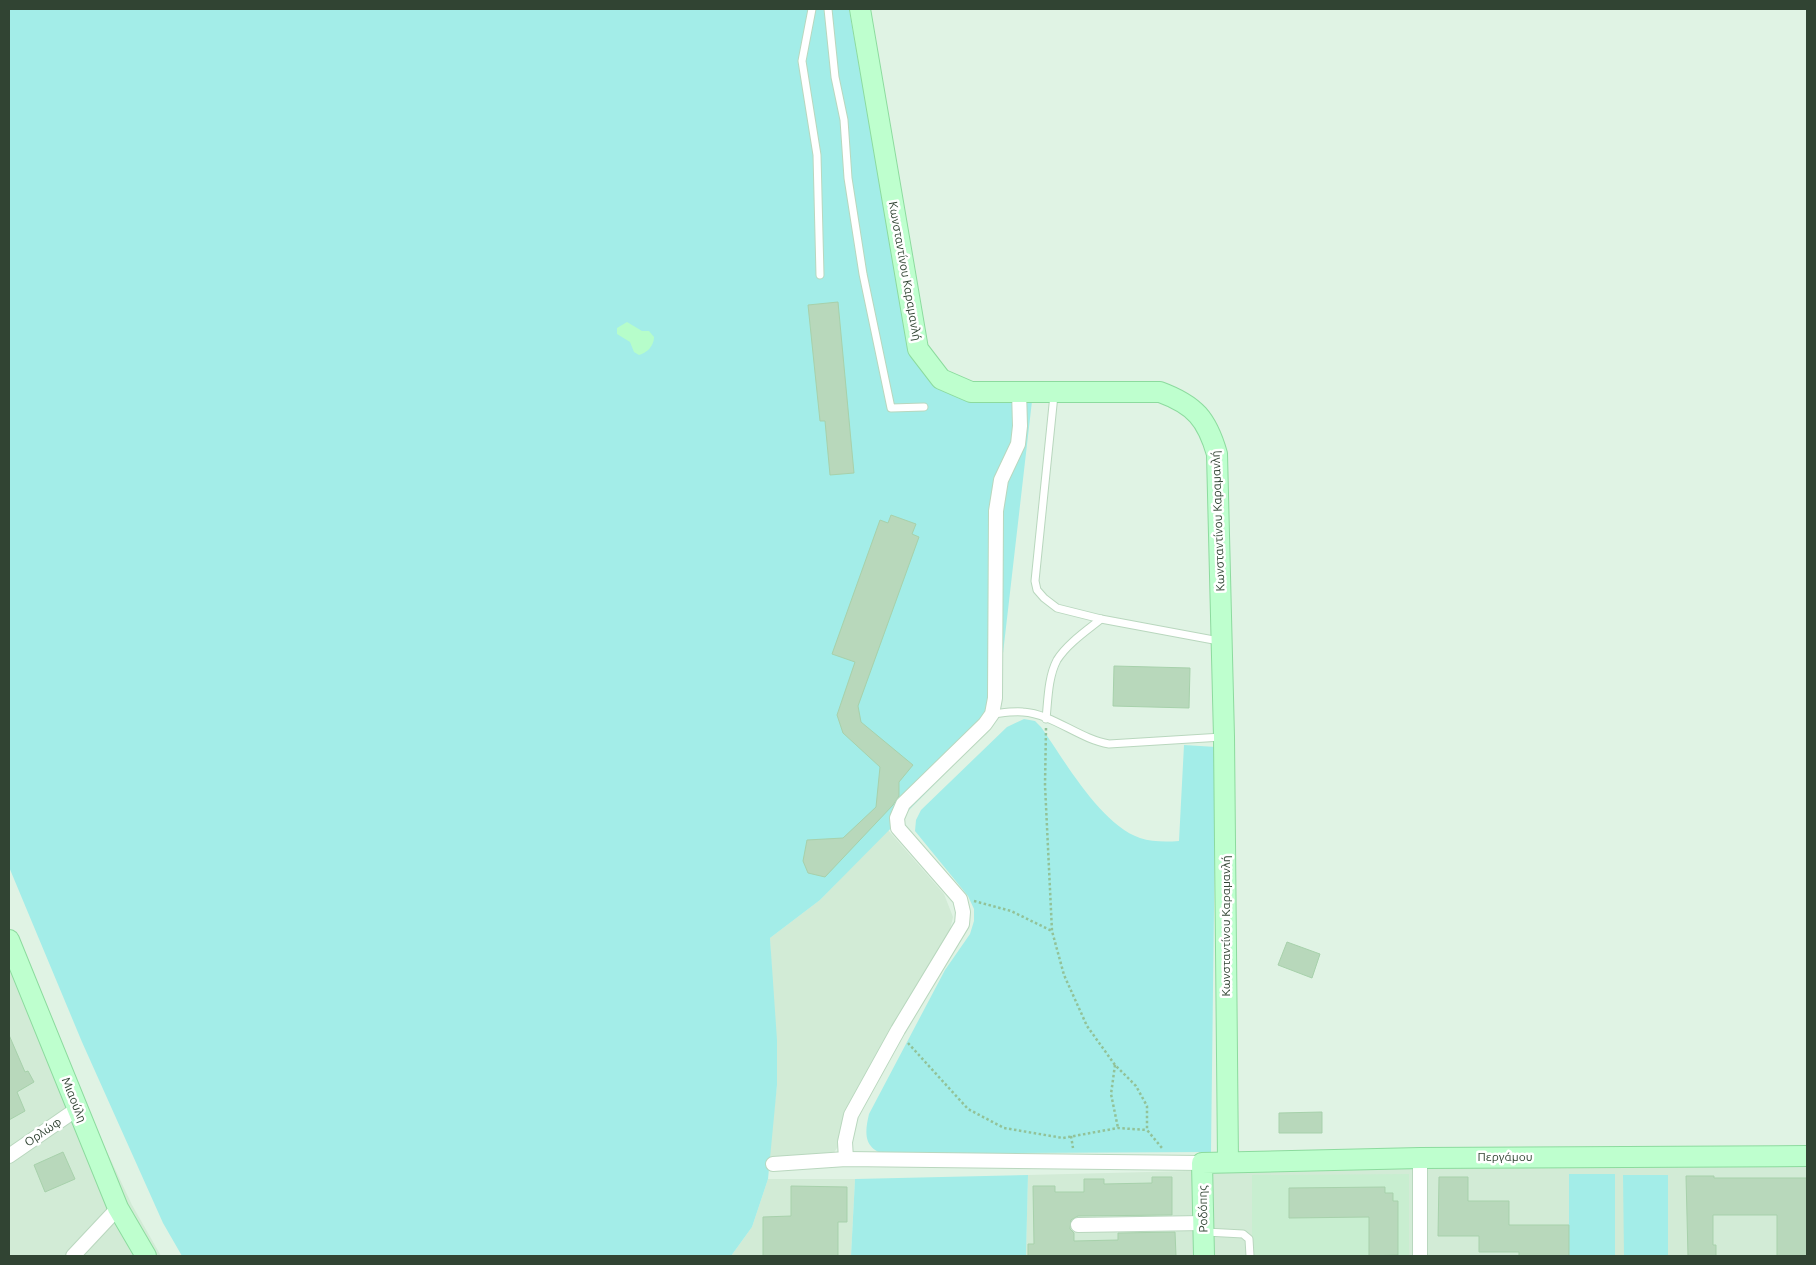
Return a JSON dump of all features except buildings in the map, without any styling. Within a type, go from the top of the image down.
[{"type":"street","name":"Κωνσταντίνου Καραμανλή","points":[[860,9],[918,348],[941,379],[955,387],[971,392],[1019,390],[1160,392],[1182,400],[1197,413],[1211,431],[1218,454],[1224,737],[1228,1162]]},
{"type":"street","points":[[846,1159],[845,1142],[851,1115],[898,1030],[962,924],[963,912],[960,899],[898,828],[897,818],[903,804],[985,724],[992,714],[996,698],[996,511],[1001,480],[1018,444],[1020,426],[1019,390]]},
{"type":"street","name":"Μιαούλη","points":[[9,940],[118,1208],[146,1256]]},
{"type":"street","name":"Ορλώφ","points":[[9,1156],[78,1109]]},
{"type":"street","name":"Περγάμου","points":[[1202,1162],[1420,1158],[1807,1156]]},
{"type":"street","points":[[1420,1158],[1420,1256]]},
{"type":"street","points":[[773,1164],[846,1159],[1202,1162]]},
{"type":"street","name":"Ροδόπης","points":[[1202,1162],[1204,1256]]},
{"type":"street","points":[[73,1256],[118,1208]]},
{"type":"street","points":[[1078,1225],[1203,1228]]},
{"type":"lane","points":[[812,9],[802,61],[817,155],[820,275]]},
{"type":"lane","points":[[828,9],[834,77],[844,120],[848,178],[863,274],[891,408],[924,407]]},
{"type":"lane","points":[[1054,391],[1035,581],[1037,590],[1057,608],[1101,619],[1222,642]]},
{"type":"lane","points":[[1046,719],[1051,678],[1058,660],[1071,644],[1101,619]]},
{"type":"lane","points":[[992,714],[1024,712],[1046,719],[1092,741],[1108,744],[1224,737]]},
{"type":"lane","points":[[1203,1228],[1244,1234],[1249,1238],[1250,1256]]},
{"type":"path","points":[[1046,719],[1045,784],[1052,931],[1074,999],[1088,1026],[1115,1064],[1136,1086],[1147,1106],[1147,1130],[1175,1162]]},
{"type":"path","points":[[960,899],[1011,911],[1052,931]]},
{"type":"path","points":[[898,1030],[920,1057],[968,1108],[980,1117],[1004,1128],[1063,1138],[1118,1128],[1147,1130]]},
{"type":"path","points":[[1115,1064],[1111,1094],[1118,1128]]},
{"type":"shaded area","points":[[9,9],[849,9],[911,357],[934,385],[1032,401],[995,723],[820,900],[770,938],[777,1040],[777,1085],[768,1179],[752,1227],[731,1256],[182,1256],[163,1223],[82,1042],[9,867]]},
{"type":"shaded area","points":[[1024,719],[1035,721],[1041,727],[1084,790],[1111,820],[1125,831],[1149,840],[1179,841],[1184,745],[1216,747],[1211,1152],[1015,1153],[892,1157],[877,1151],[868,1142],[866,1130],[869,1114],[945,970],[970,934],[974,921],[974,909],[968,896],[915,831],[916,820],[921,810],[1007,727]]},
{"type":"shaded area","points":[[888,830],[944,894],[953,917],[948,938],[847,1133],[827,1163],[768,1160],[777,1085],[770,938],[820,900]]},
{"type":"shaded area","points":[[9,944],[132,1205],[161,1256],[9,1256]]},
{"type":"shaded area","points":[[1807,1146],[1807,1256],[1026,1256],[1028,1175],[1188,1171]]},
{"type":"shaded area","points":[[1409,1174],[1409,1256],[1252,1256],[1252,1175]]},
{"type":"shaded area","points":[[1569,1174],[1615,1174],[1615,1256],[1569,1256]]},
{"type":"shaded area","points":[[1028,1175],[1026,1256],[851,1256],[855,1179]]},
{"type":"shaded area","points":[[1623,1175],[1668,1175],[1668,1256],[1624,1256]]},
{"type":"shaded area","points":[[768,1179],[855,1179],[851,1256],[731,1256],[752,1227]]},
{"type":"sand","points":[[627,322],[642,331],[649,331],[654,337],[650,349],[645,353],[639,355],[634,352],[630,342],[617,334],[617,328]]}]
